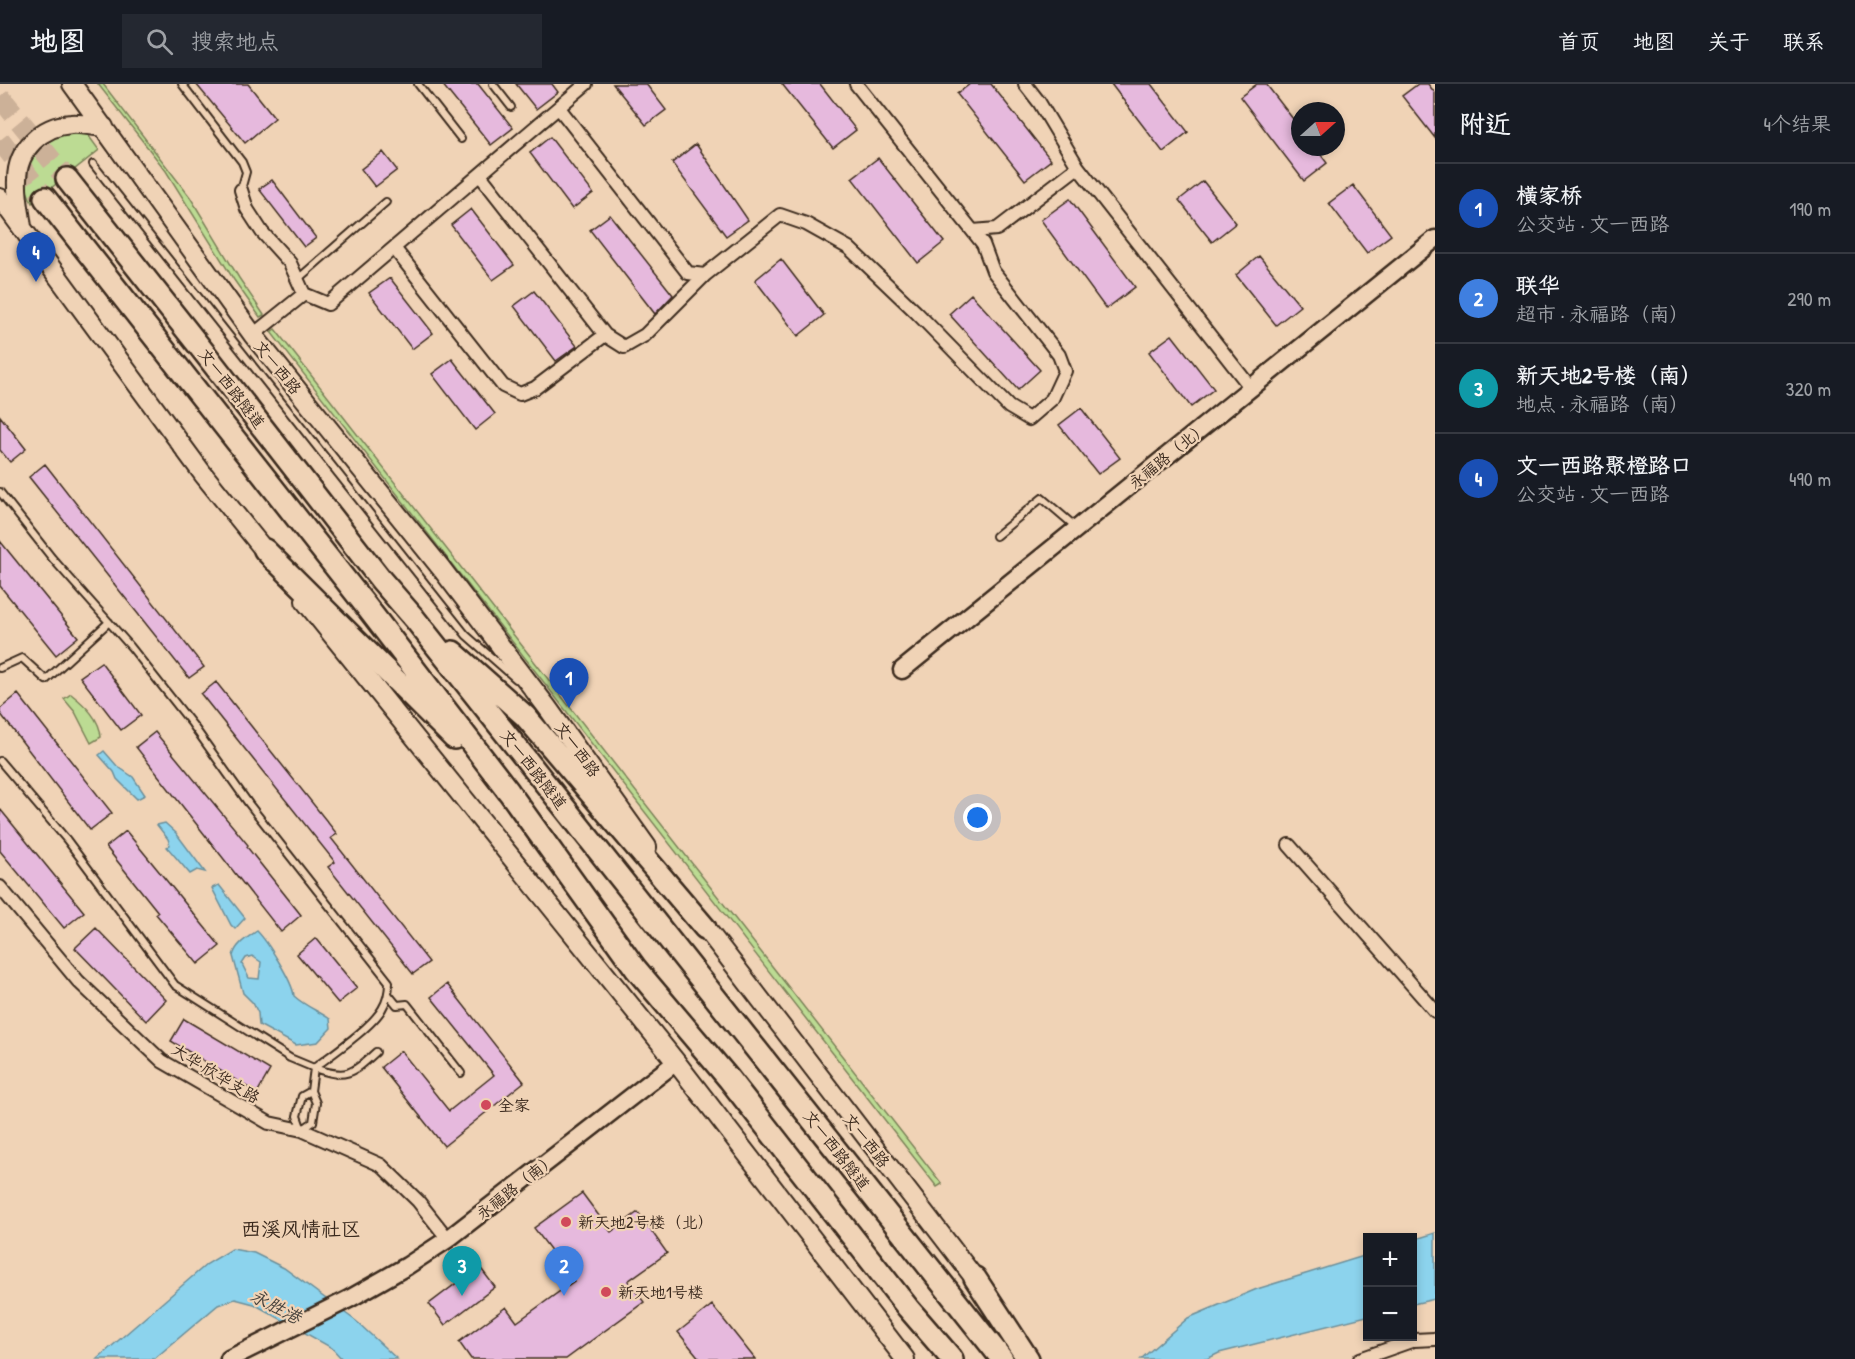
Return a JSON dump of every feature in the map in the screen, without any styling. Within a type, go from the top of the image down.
[{"type":"highway","name":"文一西路隧道","points":[[67,179],[381,580],[414,618],[1002,1359]]},
{"type":"highway","name":"文一西路隧道","points":[[45,198],[366,606],[509,792],[636,969],[729,1079],[908,1308],[952,1359]]},
{"type":"highway","points":[[265,550],[509,792]]},
{"type":"highway","points":[[414,618],[525,716],[705,928]]},
{"type":"highway","points":[[975,1278],[1028,1359]]},
{"type":"highway","points":[[908,1308],[944,1359]]},
{"type":"main road","name":"文一西路","points":[[72,84],[253,335],[441,568],[547,707],[705,928],[1038,1359]]},
{"type":"main road","points":[[22,229],[18,168],[30,144],[45,131],[59,125],[104,127]]},
{"type":"main road","points":[[0,198],[203,474],[676,1062],[905,1359]]},
{"type":"street","points":[[241,190],[247,209],[262,232],[290,263],[304,294],[328,304],[586,84]]},
{"type":"street","points":[[480,176],[605,335],[624,347],[645,335],[705,275],[780,215],[806,224],[849,248],[916,312],[1009,407],[1029,419],[1052,399],[1065,371],[1059,355],[993,271],[983,244],[856,84]]},
{"type":"street","points":[[1025,84],[1039,102],[1078,167],[1251,388]]},
{"type":"street","points":[[559,108],[688,273],[705,275]]},
{"type":"street","points":[[973,231],[996,229],[1078,167]]},
{"type":"street","name":"永福路（北）","points":[[902,670],[1435,239]]},
{"type":"street","points":[[394,248],[503,386],[520,394],[535,388],[605,335]]},
{"type":"street","points":[[253,335],[304,294]]},
{"type":"street","points":[[1289,845],[1435,1011]]},
{"type":"street","name":"大华·欣华支路","points":[[0,887],[78,981],[162,1061],[269,1123],[302,1130],[381,1166],[418,1201],[448,1239]]},
{"type":"street","name":"永福路（南）","points":[[229,1359],[349,1299],[407,1266],[448,1239],[676,1062]]},
{"type":"street","points":[[1360,1359],[1414,1340],[1435,1339]]},
{"type":"lane","points":[[182,84],[242,162],[246,172],[241,190]]},
{"type":"lane","points":[[418,84],[461,139]]},
{"type":"lane","points":[[493,84],[511,107]]},
{"type":"lane","points":[[93,164],[466,635],[547,707]]},
{"type":"lane","points":[[298,280],[386,202]]},
{"type":"lane","points":[[0,492],[52,558],[109,622],[192,724],[249,804],[389,982],[388,994],[381,1011],[347,1043],[314,1068],[311,1090],[316,1103],[313,1122],[302,1130],[297,1116],[302,1096],[311,1090]]},
{"type":"lane","points":[[996,536],[1042,498],[1077,528]]},
{"type":"lane","points":[[0,668],[22,658],[46,680],[109,622]]},
{"type":"lane","points":[[0,761],[67,840],[175,985],[290,1058],[314,1068],[336,1075],[348,1073],[362,1065],[376,1052]]},
{"type":"lane","points":[[388,994],[397,1005],[407,1004],[461,1073]]},
{"type":"green space","points":[[98,84],[103,84],[190,197],[264,315],[260,317],[234,280],[166,171]]},
{"type":"green space","points":[[72,131],[88,135],[99,150],[32,203],[25,186],[24,167],[34,149],[52,133]]},
{"type":"green space","points":[[275,329],[942,1184],[937,1187],[271,332]]},
{"type":"green space","points":[[71,694],[98,724],[101,737],[91,743],[75,712],[64,699]]},
{"type":"water","points":[[104,751],[117,766],[133,777],[145,795],[137,799],[117,779],[99,755]]},
{"type":"water","points":[[165,823],[176,833],[205,872],[197,870],[190,874],[167,847],[170,845],[168,839],[157,825]]},
{"type":"water","points":[[219,885],[245,918],[235,929],[212,888]]},
{"type":"water","points":[[257,931],[273,952],[289,981],[294,996],[330,1019],[331,1028],[318,1042],[296,1045],[259,1025],[258,1013],[253,1003],[243,993],[233,956],[239,945]],"holes":[[[252,956],[261,962],[259,979],[249,978],[242,964],[246,958]]]},
{"type":"water","points":[[1435,1233],[1435,1299],[1417,1303],[1417,1287],[1417,1239]]},
{"type":"water","name":"永胜港","points":[[232,1249],[254,1253],[284,1268],[356,1321],[397,1359],[342,1359],[332,1348],[254,1304],[235,1299],[218,1305],[154,1359],[97,1359],[207,1264]]},
{"type":"water","points":[[1363,1256],[1363,1317],[1219,1353],[1207,1359],[1141,1359],[1188,1318],[1257,1289]]},
{"type":"building","points":[[196,84],[248,84],[275,118],[245,143]]},
{"type":"building","points":[[442,84],[478,84],[513,128],[491,145]]},
{"type":"building","points":[[516,84],[552,84],[558,92],[536,109]]},
{"type":"building","points":[[613,84],[646,84],[666,110],[646,125]]},
{"type":"building","points":[[782,84],[820,84],[856,130],[833,148]]},
{"type":"building","points":[[970,84],[991,84],[1051,160],[1025,180],[957,94]]},
{"type":"building","points":[[1111,84],[1151,84],[1188,132],[1163,152]]},
{"type":"building","points":[[1257,84],[1266,84],[1291,116],[1291,156],[1322,156],[1327,163],[1304,181],[1240,97]]},
{"type":"building","points":[[1418,84],[1428,84],[1435,93],[1435,138],[1402,96]]},
{"type":"building","points":[[550,137],[593,193],[572,209],[530,153]]},
{"type":"building","points":[[696,144],[748,220],[726,236],[672,163]]},
{"type":"building","points":[[383,152],[397,170],[375,187],[361,169]]},
{"type":"building","points":[[878,158],[944,242],[918,263],[852,178]]},
{"type":"building","points":[[272,180],[316,238],[304,247],[259,189]]},
{"type":"building","points":[[1203,181],[1236,223],[1212,242],[1179,200]]},
{"type":"building","points":[[1353,185],[1391,235],[1367,253],[1329,203]]},
{"type":"building","points":[[1070,199],[1135,287],[1106,309],[1041,220]]},
{"type":"building","points":[[471,209],[514,265],[493,280],[451,225]]},
{"type":"building","points":[[610,215],[673,295],[655,314],[590,230]]},
{"type":"building","points":[[1259,256],[1300,306],[1276,325],[1236,275]]},
{"type":"building","points":[[781,259],[824,315],[798,336],[755,280]]},
{"type":"building","points":[[390,278],[433,333],[412,349],[369,293]]},
{"type":"building","points":[[534,291],[577,346],[556,361],[514,306]]},
{"type":"building","points":[[971,294],[1040,370],[1018,390],[949,314]]},
{"type":"building","points":[[1172,335],[1214,389],[1191,407],[1149,352]]},
{"type":"building","points":[[452,359],[495,414],[475,430],[432,374]]},
{"type":"building","points":[[1081,408],[1120,458],[1098,474],[1059,425]]},
{"type":"building","points":[[0,416],[26,449],[10,462],[0,450]]},
{"type":"building","points":[[45,464],[204,667],[189,678],[29,477]]},
{"type":"building","points":[[0,541],[78,637],[56,655],[0,586]]},
{"type":"building","points":[[101,662],[141,715],[121,730],[80,677]]},
{"type":"building","points":[[216,682],[337,834],[331,838],[429,962],[413,974],[328,867],[335,862],[201,694]]},
{"type":"building","points":[[18,694],[112,813],[90,830],[0,713],[0,709]]},
{"type":"building","points":[[155,732],[248,845],[247,847],[301,915],[281,932],[136,747]]},
{"type":"building","points":[[0,809],[84,912],[64,928],[0,851]]},
{"type":"building","points":[[126,831],[220,946],[198,964],[156,914],[158,912],[106,847]]},
{"type":"building","points":[[96,928],[166,1000],[146,1021],[75,948]]},
{"type":"building","points":[[316,938],[357,988],[338,1003],[297,954]]},
{"type":"building","points":[[447,984],[524,1082],[444,1146],[381,1067],[401,1051],[449,1111],[494,1075],[431,997]]},
{"type":"building","points":[[184,1019],[270,1070],[257,1093],[171,1041]]},
{"type":"building","name":"新天地1号楼","points":[[582,1193],[611,1232],[638,1212],[667,1253],[628,1281],[644,1302],[566,1359],[471,1359],[459,1342],[506,1307],[517,1322],[574,1281],[534,1228]]},
{"type":"building","points":[[479,1266],[495,1287],[445,1325],[429,1304]]},
{"type":"building","points":[[712,1305],[755,1359],[700,1359],[678,1332]]},
{"type":"tunnel","points":[[0,97],[67,179]]},
{"type":"tunnel","points":[[0,140],[45,198]]},
{"type":"place","name":"文一西路聚橙路口","points":[[36,282]]},
{"type":"place","name":"横家桥","points":[[569,708]]},
{"type":"place","name":"全家","points":[[486,1105]]},
{"type":"place","name":"新天地2号楼（北）","points":[[566,1222]]},
{"type":"place","name":"新天地1号楼","points":[[606,1292]]},
{"type":"place","name":"新天地2号楼（南）","points":[[462,1296]]},
{"type":"place","name":"联华","points":[[564,1296]]},
{"type":"district","name":"西溪风情社区","points":[[301,1228]]}]
